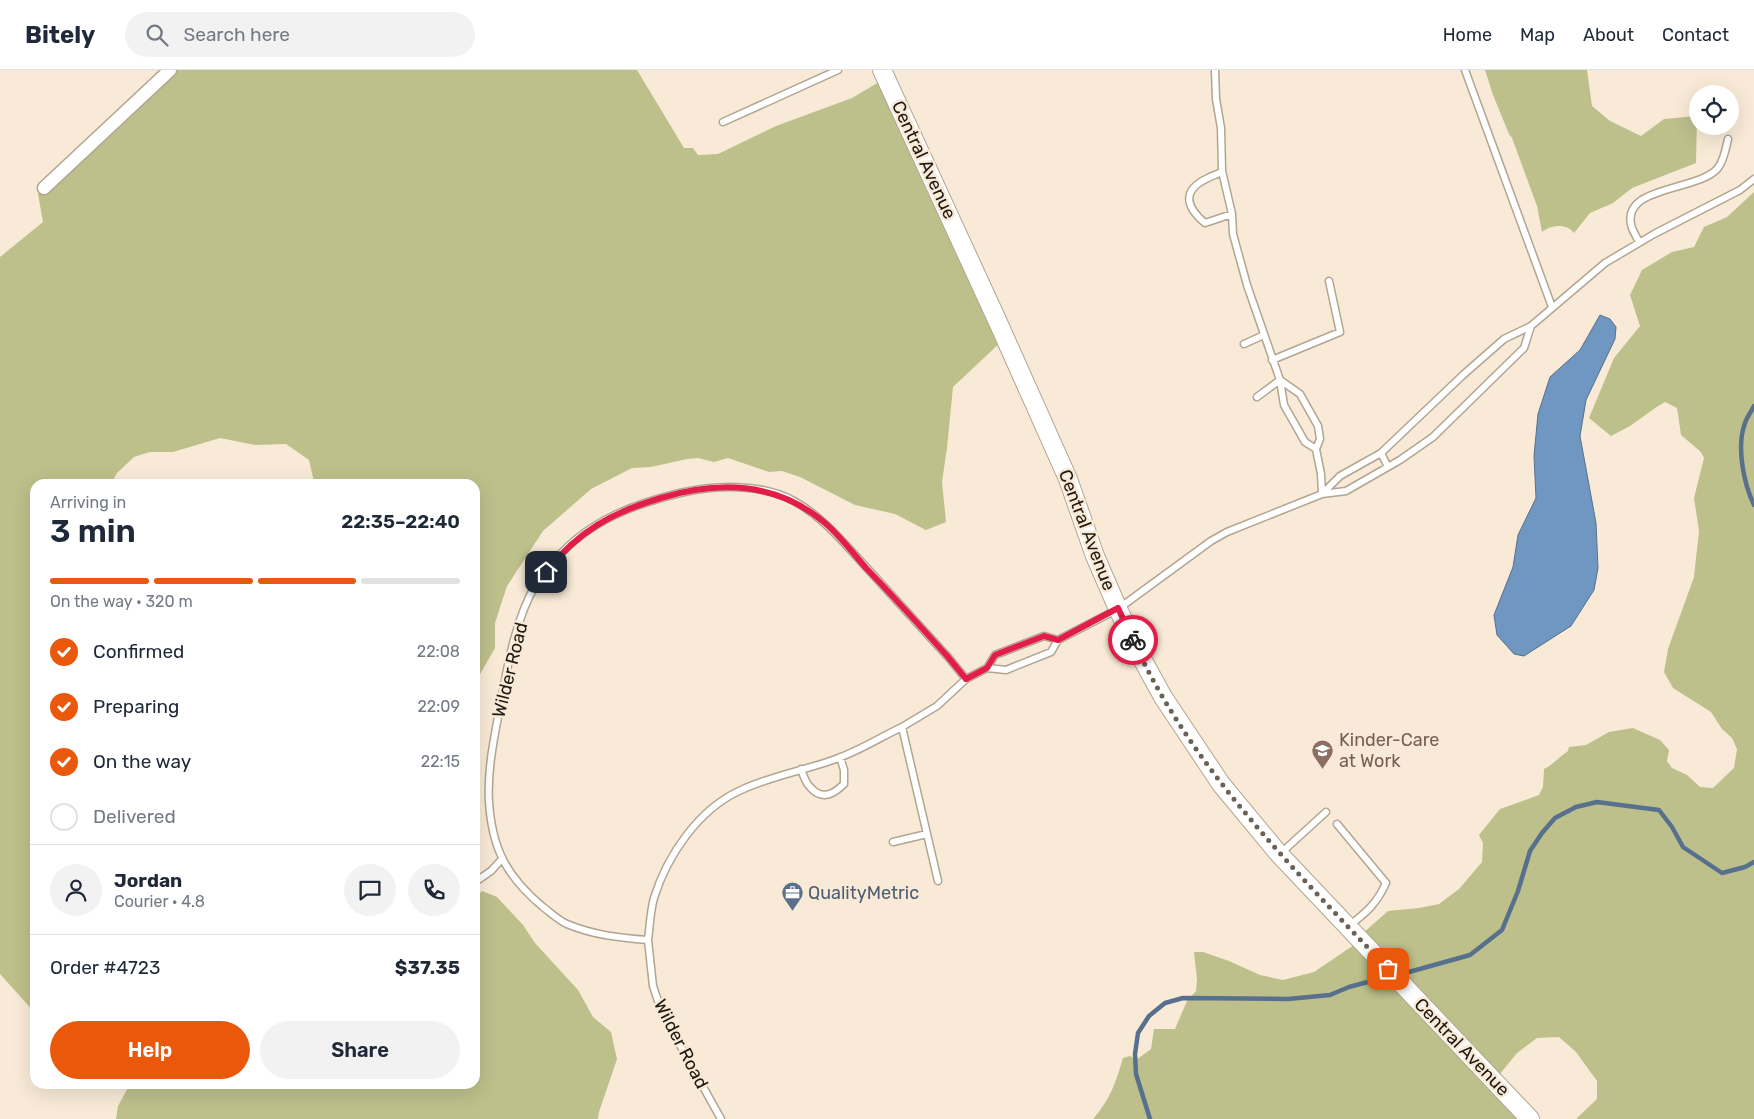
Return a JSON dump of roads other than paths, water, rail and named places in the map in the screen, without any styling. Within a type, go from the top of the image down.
[{"type":"main road","name":"Central Avenue","points":[[882,70],[1064,470],[1095,556],[1118,608],[1140,655],[1163,697],[1205,763],[1279,854],[1530,1119]]},
{"type":"street","points":[[44,188],[170,70]]},
{"type":"lane","points":[[723,122],[838,70]]},
{"type":"lane","points":[[1215,70],[1216,99],[1221,128],[1222,171],[1232,214],[1233,234],[1247,285],[1280,380],[1284,405],[1305,442],[1316,449]]},
{"type":"lane","points":[[1465,70],[1552,307]]},
{"type":"lane","points":[[1639,242],[1632,227],[1630,216],[1634,205],[1643,198],[1680,187],[1710,174],[1717,169],[1722,161],[1728,139]]},
{"type":"lane","points":[[1222,171],[1192,188],[1189,194],[1190,204],[1205,224],[1232,214]]},
{"type":"lane","points":[[1322,494],[1340,476],[1381,453],[1504,339],[1531,326],[1605,263],[1639,242],[1740,190],[1754,179]]},
{"type":"lane","points":[[1272,360],[1340,332],[1330,281]]},
{"type":"lane","points":[[987,668],[1006,670],[1052,652],[1058,640],[1118,608],[1211,541],[1227,532],[1322,494],[1346,491],[1388,467],[1434,438],[1524,348],[1531,326]]},
{"type":"lane","points":[[1244,344],[1264,335]]},
{"type":"lane","points":[[1280,380],[1300,394],[1318,426],[1320,439],[1316,449],[1321,474],[1322,494]]},
{"type":"lane","points":[[1257,397],[1280,380]]},
{"type":"lane","points":[[1381,453],[1388,467]]},
{"type":"lane","name":"Wilder Road","points":[[721,1119],[662,1014],[653,986],[648,940],[620,938],[582,930],[564,923],[533,898],[509,872],[502,859],[492,826],[489,804],[488,787],[491,751],[510,652],[536,583],[555,560],[581,536],[605,519],[640,504],[691,490],[725,486],[772,492],[794,501],[826,523],[966,679]]},
{"type":"lane","points":[[648,940],[654,900],[664,872],[680,844],[699,821],[720,803],[738,791],[777,776],[840,757],[902,727],[937,706],[966,679],[987,668],[995,655],[1044,636],[1058,640]]},
{"type":"lane","points":[[902,727],[938,881]]},
{"type":"lane","points":[[801,769],[809,787],[821,795],[834,794],[844,784],[844,770],[840,757]]},
{"type":"lane","points":[[1279,854],[1326,812]]},
{"type":"lane","points":[[1337,824],[1386,883],[1378,900],[1348,926]]},
{"type":"lane","points":[[893,842],[927,834]]},
{"type":"lane","points":[[480,879],[491,871],[502,859]]},
{"type":"water","points":[[1600,315],[1610,319],[1616,327],[1615,339],[1586,400],[1580,436],[1596,523],[1598,568],[1594,590],[1571,626],[1524,656],[1514,654],[1497,635],[1494,615],[1513,567],[1518,535],[1536,498],[1534,456],[1538,414],[1550,377],[1580,350]]},
{"type":"waterway","points":[[1754,406],[1745,423],[1741,443],[1744,476],[1754,505]]},
{"type":"waterway","points":[[1409,972],[1470,955],[1502,930],[1518,891],[1530,851],[1555,818],[1576,807],[1597,802],[1659,810],[1672,827],[1683,847],[1722,873],[1745,867],[1754,862]]},
{"type":"waterway","points":[[1150,1119],[1136,1074],[1135,1054],[1138,1033],[1149,1016],[1165,1003],[1183,998],[1288,999],[1330,995],[1349,987],[1379,979]]},
{"type":"place","name":"Kinder-Care at Work","points":[[1323,769]]},
{"type":"place","name":"QualityMetric","points":[[792,912]]}]
